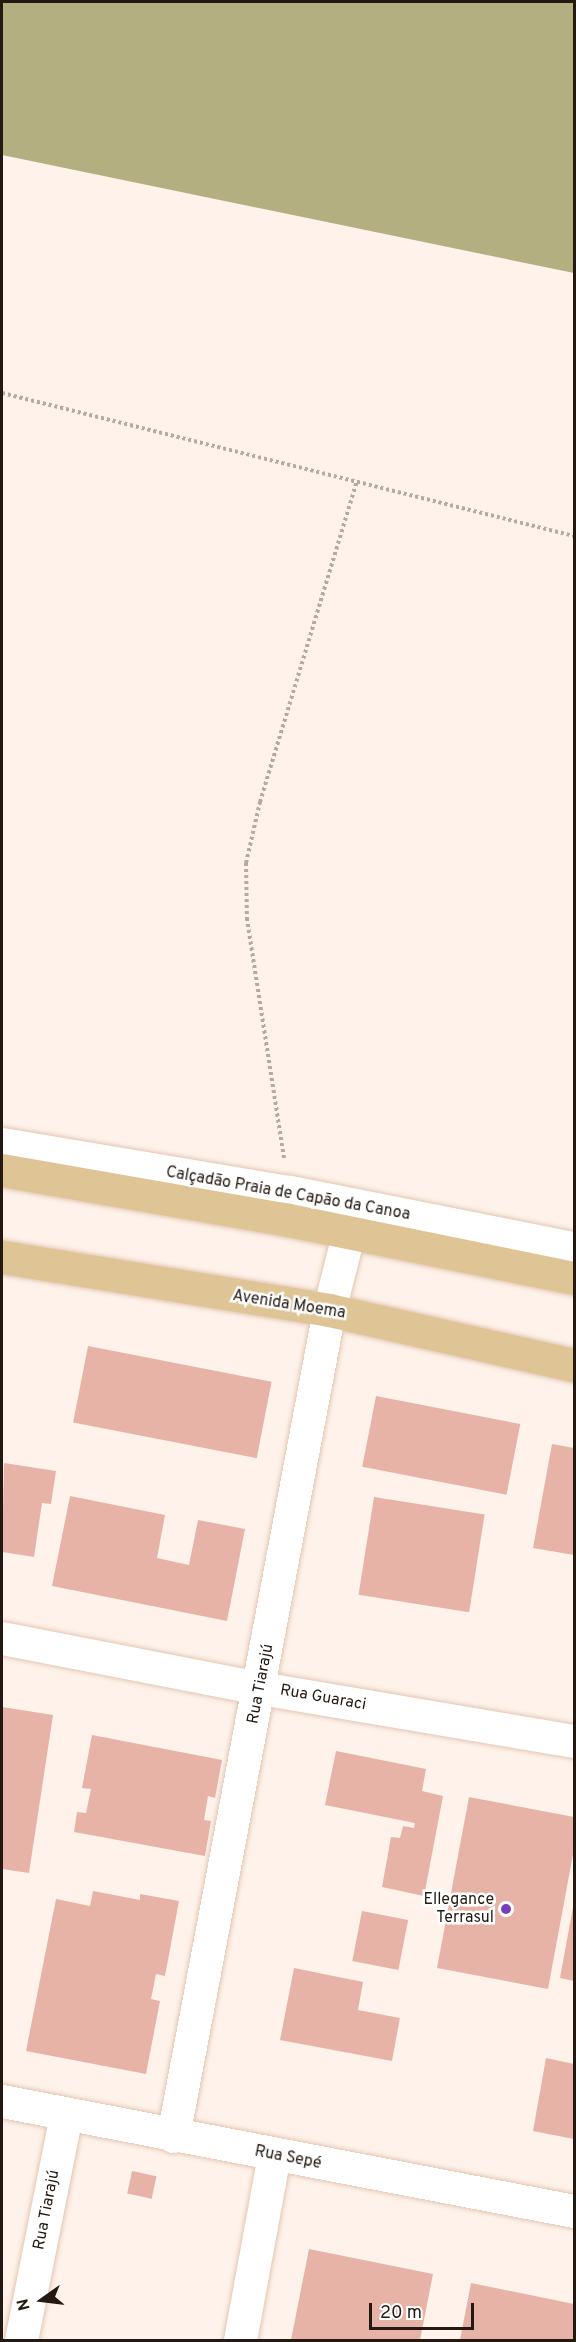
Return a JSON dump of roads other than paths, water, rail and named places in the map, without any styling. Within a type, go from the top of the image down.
[{"type":"main road","points":[[2,1170],[348,1231],[574,1278]]},
{"type":"main road","name":"Avenida Moema","points":[[2,1257],[329,1310],[574,1365]]},
{"type":"street","name":"Calçadão Praia de Capão da Canoa","points":[[2,1144],[290,1192],[574,1248]]},
{"type":"street","name":"Rua Tiarajú","points":[[173,2136],[260,1688],[329,1310],[348,1231]]},
{"type":"street","name":"Rua Guaraci","points":[[2,1638],[260,1688],[574,1741]]},
{"type":"street","name":"Rua Sepé","points":[[2,2102],[274,2156],[574,2211]]},
{"type":"street","name":"Rua Tiarajú","points":[[21,2340],[66,2115]]},
{"type":"street","points":[[240,2340],[274,2156]]},
{"type":"place","name":"Ellegance Terrasul","points":[[506,1909]]}]
